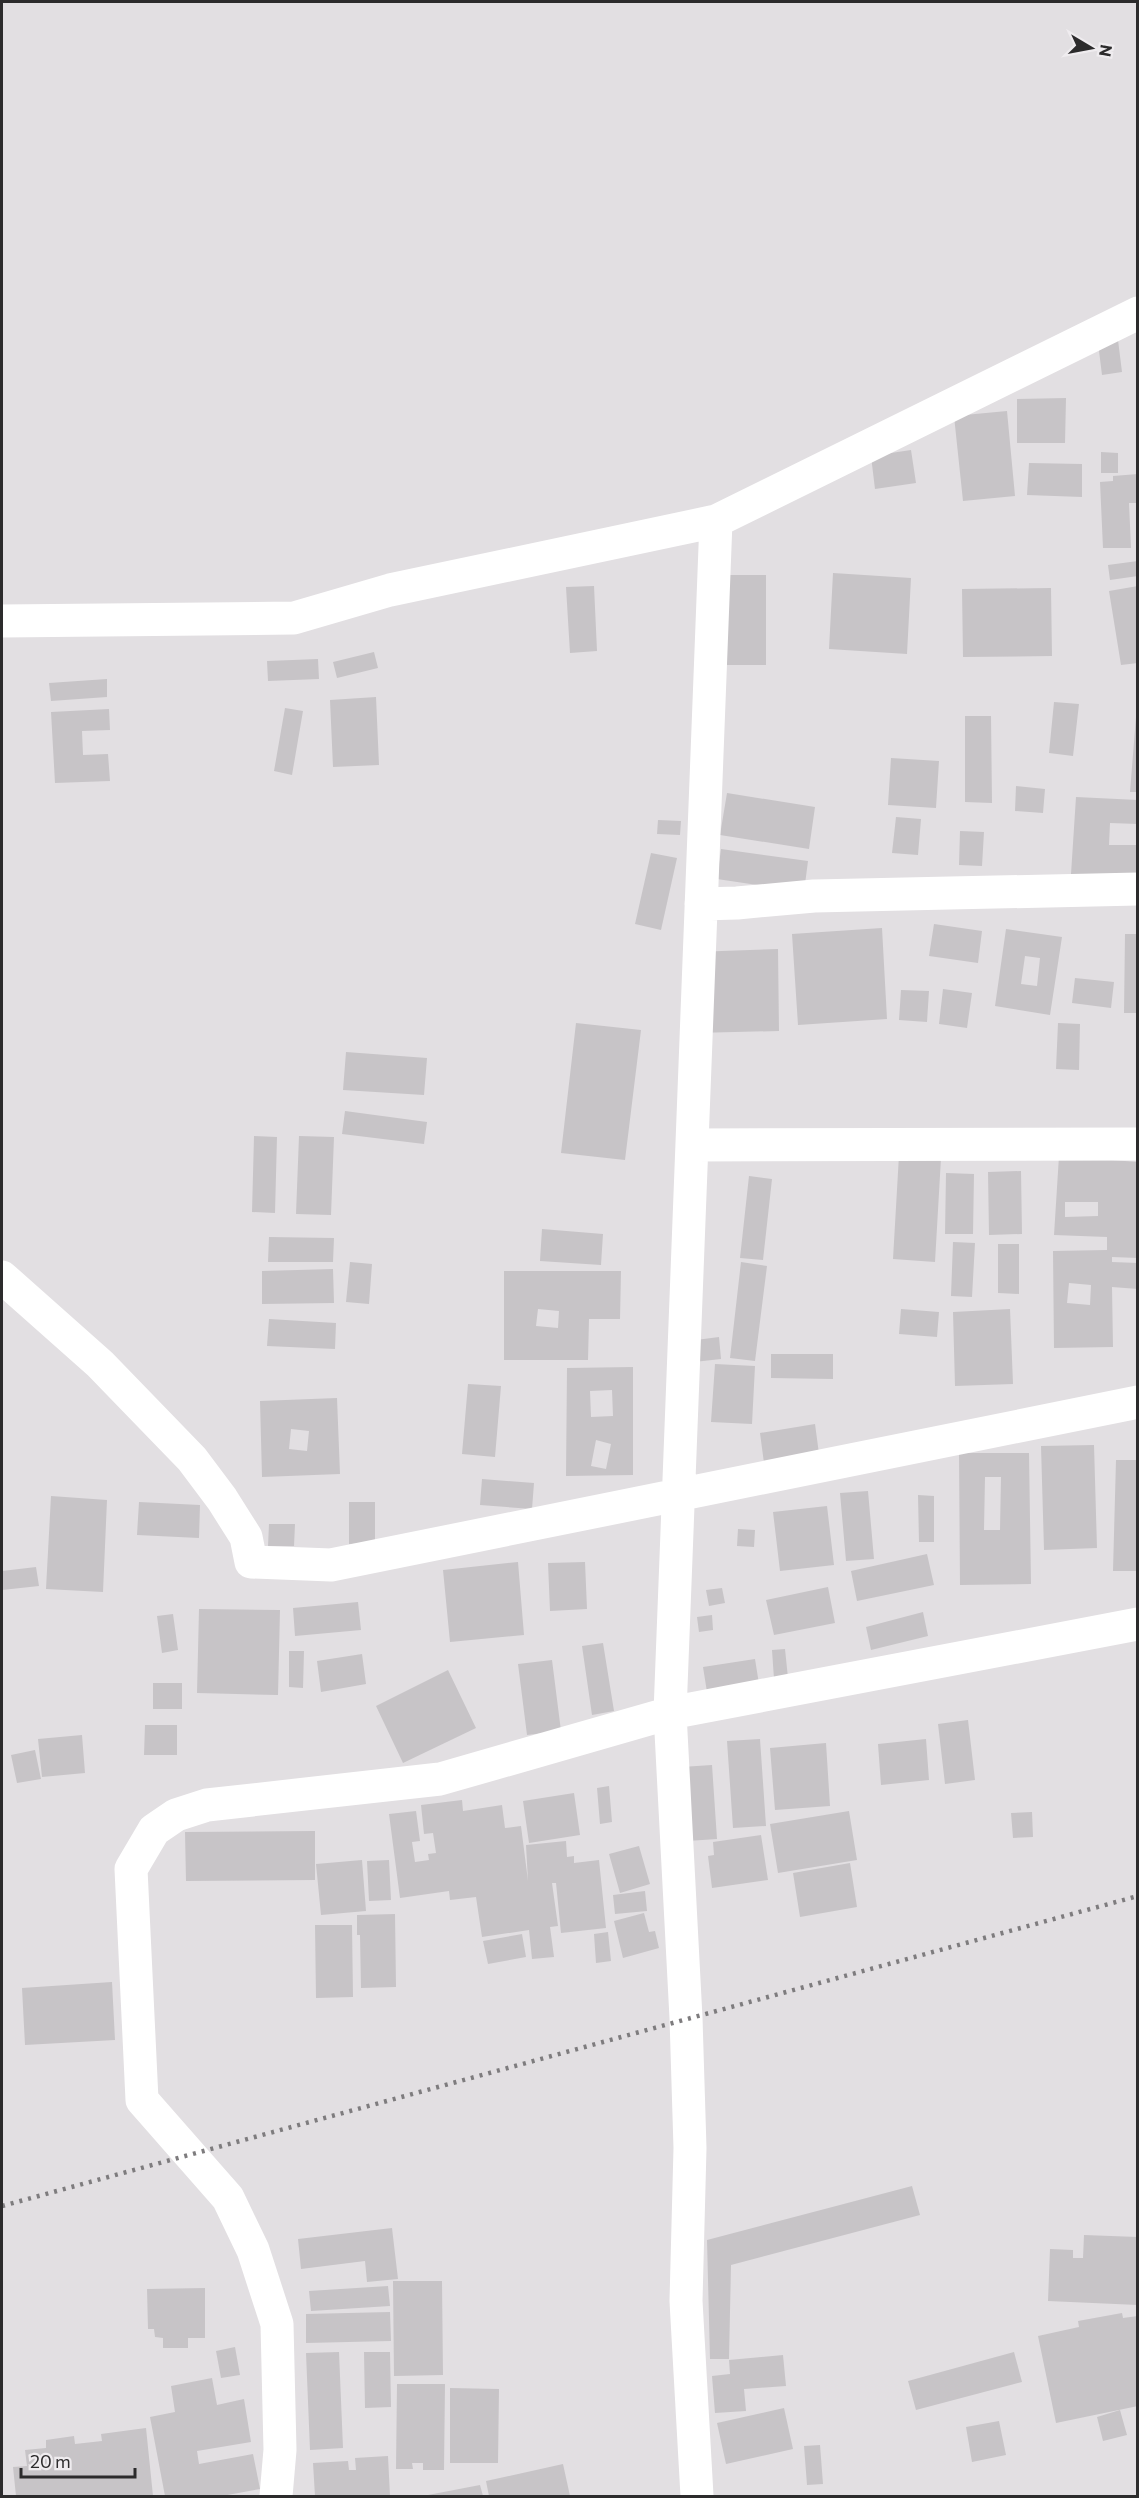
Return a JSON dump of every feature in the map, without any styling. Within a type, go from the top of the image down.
[{"type":"street","points":[[2,621],[294,618],[390,590],[716,521],[1137,313]]},
{"type":"street","points":[[697,2496],[686,2301],[690,2148],[686,2018],[670,1713],[716,521]]},
{"type":"street","points":[[701,904],[814,896],[1137,889]]},
{"type":"street","points":[[692,1145],[1137,1144]]},
{"type":"street","points":[[2,1276],[100,1364],[192,1460],[222,1499],[246,1537],[251,1562],[331,1565],[1137,1402]]},
{"type":"street","points":[[276,2496],[280,2450],[277,2324],[253,2250],[228,2198],[142,2100],[131,1869],[154,1830],[176,1815],[207,1805],[440,1779],[670,1713],[1137,1624]]},
{"type":"building","points":[[1118,340],[1122,372],[1102,375],[1098,343]]},
{"type":"building","points":[[1066,398],[1065,443],[1017,443],[1017,399]]},
{"type":"building","points":[[1007,411],[1015,496],[963,501],[954,416]]},
{"type":"building","points":[[911,450],[916,483],[875,489],[871,456]]},
{"type":"building","points":[[1101,452],[1118,453],[1118,473],[1101,473]]},
{"type":"building","points":[[1029,463],[1082,464],[1082,497],[1027,495]]},
{"type":"building","points":[[1138,474],[1138,503],[1129,503],[1131,548],[1103,548],[1100,482],[1113,481],[1113,476]]},
{"type":"building","points":[[1138,561],[1138,576],[1110,580],[1108,565]]},
{"type":"building","points":[[833,573],[911,578],[907,654],[829,649]]},
{"type":"building","points":[[719,575],[766,575],[766,665],[718,665]]},
{"type":"building","points":[[594,586],[597,651],[570,653],[566,587]]},
{"type":"building","points":[[1138,586],[1138,663],[1121,665],[1109,591]]},
{"type":"building","points":[[1051,588],[1052,656],[963,657],[962,589]]},
{"type":"building","points":[[374,652],[378,668],[337,678],[333,662]]},
{"type":"building","points":[[318,659],[319,679],[268,681],[267,661]]},
{"type":"building","points":[[107,679],[107,697],[51,701],[49,683]]},
{"type":"building","points":[[376,697],[379,765],[333,767],[330,700]]},
{"type":"building","points":[[1054,702],[1079,704],[1073,756],[1049,753]]},
{"type":"building","points":[[285,708],[303,711],[292,775],[274,771]]},
{"type":"building","points":[[109,709],[110,730],[82,731],[83,755],[108,754],[110,781],[55,783],[51,712]]},
{"type":"building","points":[[965,716],[991,716],[992,803],[965,802]]},
{"type":"building","points":[[1136,717],[1138,717],[1138,792],[1130,792]]},
{"type":"building","points":[[891,758],[939,761],[936,808],[888,805]]},
{"type":"building","points":[[1016,786],[1045,789],[1043,813],[1015,811]]},
{"type":"building","points":[[727,793],[815,807],[809,849],[720,835]]},
{"type":"building","points":[[1076,797],[1138,800],[1138,824],[1110,823],[1109,845],[1138,845],[1138,878],[1071,874]]},
{"type":"building","points":[[896,817],[921,819],[918,855],[892,853]]},
{"type":"building","points":[[658,820],[681,821],[680,835],[657,834]]},
{"type":"building","points":[[960,831],[984,832],[982,866],[959,865]]},
{"type":"building","points":[[721,849],[808,861],[804,892],[717,879]]},
{"type":"building","points":[[651,853],[677,858],[661,930],[635,924]]},
{"type":"building","points":[[934,924],[982,931],[978,963],[929,956]]},
{"type":"building","points":[[882,928],[887,1019],[798,1025],[792,934]]},
{"type":"building","points":[[1006,929],[1062,937],[1050,1015],[995,1006]],"holes":[[[1025,956],[1040,958],[1037,986],[1021,984]]]},
{"type":"building","points":[[1125,934],[1138,934],[1138,1013],[1124,1013]]},
{"type":"building","points":[[778,949],[779,1031],[695,1033],[694,952]]},
{"type":"building","points":[[1075,978],[1114,982],[1111,1008],[1072,1003]]},
{"type":"building","points":[[943,989],[972,993],[967,1028],[939,1024]]},
{"type":"building","points":[[901,990],[929,991],[927,1022],[899,1020]]},
{"type":"building","points":[[576,1023],[641,1030],[625,1160],[561,1153]]},
{"type":"building","points":[[1058,1023],[1080,1024],[1079,1070],[1056,1069]]},
{"type":"building","points":[[346,1052],[427,1058],[424,1095],[343,1090]]},
{"type":"building","points":[[345,1111],[427,1122],[424,1144],[342,1134]]},
{"type":"building","points":[[254,1136],[277,1137],[275,1213],[252,1212]]},
{"type":"building","points":[[299,1136],[334,1137],[331,1215],[296,1214]]},
{"type":"building","points":[[899,1155],[941,1158],[935,1262],[893,1259]]},
{"type":"building","points":[[1059,1156],[1138,1162],[1138,1258],[1112,1257],[1112,1262],[1138,1263],[1138,1289],[1112,1287],[1113,1347],[1054,1348],[1053,1251],[1107,1250],[1107,1237],[1054,1235]],"holes":[[[1065,1202],[1098,1202],[1098,1216],[1065,1217]],[[1069,1283],[1091,1285],[1090,1305],[1067,1303]]]},
{"type":"building","points":[[1021,1171],[1022,1234],[989,1235],[988,1172]]},
{"type":"building","points":[[946,1173],[974,1174],[973,1234],[945,1234]]},
{"type":"building","points":[[749,1176],[772,1179],[763,1260],[740,1258]]},
{"type":"building","points":[[542,1229],[603,1234],[601,1265],[540,1261]]},
{"type":"building","points":[[269,1237],[334,1238],[333,1262],[268,1262]]},
{"type":"building","points":[[953,1242],[975,1243],[972,1297],[951,1296]]},
{"type":"building","points":[[998,1244],[1019,1244],[1019,1294],[998,1293]]},
{"type":"building","points":[[350,1262],[372,1264],[369,1304],[346,1302]]},
{"type":"building","points":[[741,1262],[767,1266],[755,1361],[730,1358]]},
{"type":"building","points":[[333,1269],[334,1303],[262,1304],[262,1271]]},
{"type":"building","points":[[504,1271],[621,1271],[620,1319],[589,1319],[588,1360],[504,1360]],"holes":[[[538,1309],[559,1311],[558,1328],[536,1326]]]},
{"type":"building","points":[[901,1309],[939,1312],[937,1337],[899,1334]]},
{"type":"building","points":[[1010,1309],[1013,1384],[955,1386],[953,1312]]},
{"type":"building","points":[[269,1319],[336,1323],[335,1349],[267,1346]]},
{"type":"building","points":[[719,1337],[721,1359],[676,1364],[673,1343]]},
{"type":"building","points":[[771,1354],[833,1354],[833,1379],[771,1378]]},
{"type":"building","points":[[715,1364],[755,1366],[752,1424],[711,1422]]},
{"type":"building","points":[[633,1367],[633,1475],[566,1476],[567,1368]],"holes":[[[612,1390],[613,1416],[591,1417],[590,1391]],[[596,1440],[611,1444],[606,1469],[591,1466]]]},
{"type":"building","points":[[468,1384],[501,1386],[495,1457],[462,1454]]},
{"type":"building","points":[[337,1398],[340,1474],[262,1477],[260,1401]],"holes":[[[291,1429],[309,1431],[307,1451],[289,1449]]]},
{"type":"building","points":[[815,1424],[819,1454],[764,1463],[760,1433]]},
{"type":"building","points":[[1094,1445],[1097,1548],[1044,1550],[1041,1446]]},
{"type":"building","points":[[959,1453],[1029,1453],[1031,1584],[960,1585]],"holes":[[[985,1477],[1001,1477],[1000,1530],[984,1530]]]},
{"type":"building","points":[[1116,1460],[1138,1460],[1138,1571],[1113,1571]]},
{"type":"building","points":[[482,1479],[534,1483],[532,1509],[480,1505]]},
{"type":"building","points":[[868,1491],[874,1559],[846,1561],[840,1493]]},
{"type":"building","points":[[918,1495],[934,1496],[934,1542],[919,1542]]},
{"type":"building","points":[[51,1496],[107,1500],[103,1592],[46,1589]]},
{"type":"building","points":[[139,1502],[200,1505],[199,1538],[137,1535]]},
{"type":"building","points":[[349,1502],[375,1502],[375,1543],[349,1544]]},
{"type":"building","points":[[827,1506],[834,1565],[780,1571],[773,1512]]},
{"type":"building","points":[[269,1524],[295,1524],[294,1546],[268,1546]]},
{"type":"building","points":[[738,1529],[755,1530],[754,1547],[737,1546]]},
{"type":"building","points":[[927,1554],[934,1585],[857,1601],[851,1571]]},
{"type":"building","points":[[518,1562],[524,1635],[450,1642],[443,1570]]},
{"type":"building","points":[[585,1562],[587,1609],[550,1611],[548,1563]]},
{"type":"building","points":[[36,1567],[39,1586],[2,1590],[2,1571]]},
{"type":"building","points":[[828,1587],[835,1623],[774,1635],[766,1600]]},
{"type":"building","points":[[722,1588],[725,1603],[709,1606],[706,1590]]},
{"type":"building","points":[[358,1602],[361,1630],[295,1636],[293,1608]]},
{"type":"building","points":[[199,1609],[280,1610],[278,1695],[197,1693]]},
{"type":"building","points":[[923,1612],[928,1636],[871,1650],[866,1627]]},
{"type":"building","points":[[173,1614],[178,1650],[162,1653],[157,1616]]},
{"type":"building","points":[[712,1615],[713,1630],[699,1632],[697,1617]]},
{"type":"building","points":[[603,1643],[614,1711],[592,1715],[582,1646]]},
{"type":"building","points":[[785,1649],[788,1678],[774,1679],[772,1650]]},
{"type":"building","points":[[289,1651],[304,1651],[303,1688],[289,1687]]},
{"type":"building","points":[[362,1654],[366,1684],[321,1692],[317,1661]]},
{"type":"building","points":[[755,1659],[759,1684],[707,1692],[703,1667]]},
{"type":"building","points":[[552,1660],[561,1731],[527,1735],[518,1664]]},
{"type":"building","points":[[448,1670],[476,1728],[403,1763],[376,1706]]},
{"type":"building","points":[[153,1683],[182,1683],[182,1709],[153,1709]]},
{"type":"building","points":[[968,1720],[975,1780],[945,1784],[938,1724]]},
{"type":"building","points":[[145,1725],[177,1725],[177,1755],[144,1755]]},
{"type":"building","points":[[82,1735],[85,1773],[42,1777],[38,1739]]},
{"type":"building","points":[[760,1739],[766,1826],[733,1828],[727,1741]]},
{"type":"building","points":[[926,1739],[929,1780],[881,1785],[878,1744]]},
{"type":"building","points":[[826,1743],[830,1806],[775,1810],[770,1748]]},
{"type":"building","points":[[35,1750],[41,1779],[17,1783],[11,1755]]},
{"type":"building","points":[[712,1765],[717,1839],[687,1841],[682,1767]]},
{"type":"building","points":[[609,1786],[612,1822],[600,1824],[597,1788]]},
{"type":"building","points":[[574,1793],[580,1835],[529,1843],[523,1801]]},
{"type":"building","points":[[462,1800],[463,1811],[502,1805],[505,1828],[521,1826],[528,1881],[526,1845],[566,1841],[567,1857],[574,1856],[574,1863],[599,1860],[606,1928],[561,1933],[556,1883],[552,1883],[558,1926],[550,1927],[554,1957],[532,1959],[529,1930],[482,1937],[476,1897],[450,1900],[449,1891],[400,1898],[389,1814],[416,1811],[420,1841],[412,1842],[415,1862],[429,1860],[428,1854],[436,1853],[433,1833],[424,1834],[421,1805]]},
{"type":"building","points":[[849,1811],[857,1860],[778,1873],[770,1824]]},
{"type":"building","points":[[1032,1812],[1033,1837],[1013,1838],[1011,1813]]},
{"type":"building","points":[[315,1831],[315,1880],[186,1881],[185,1832]]},
{"type":"building","points":[[761,1835],[768,1880],[712,1888],[708,1856],[714,1855],[713,1842]]},
{"type":"building","points":[[639,1846],[650,1884],[620,1893],[609,1854]]},
{"type":"building","points":[[362,1860],[366,1911],[321,1915],[316,1864]]},
{"type":"building","points":[[389,1860],[391,1900],[369,1901],[367,1861]]},
{"type":"building","points":[[850,1863],[857,1907],[800,1917],[793,1873]]},
{"type":"building","points":[[645,1891],[647,1911],[615,1914],[613,1895]]},
{"type":"building","points":[[644,1913],[649,1932],[655,1931],[659,1948],[623,1958],[614,1921]]},
{"type":"building","points":[[395,1914],[396,1987],[361,1988],[360,1935],[357,1935],[357,1915]]},
{"type":"building","points":[[315,1925],[352,1925],[353,1997],[316,1998]]},
{"type":"building","points":[[608,1932],[611,1961],[596,1963],[594,1934]]},
{"type":"building","points":[[522,1934],[526,1957],[488,1964],[483,1941]]},
{"type":"building","points":[[112,1982],[115,2040],[25,2045],[22,1988]]},
{"type":"building","points":[[912,2186],[920,2215],[731,2265],[729,2359],[710,2359],[707,2240]]},
{"type":"building","points":[[392,2228],[398,2279],[367,2282],[365,2261],[301,2269],[298,2239]]},
{"type":"building","points":[[1084,2235],[1138,2237],[1138,2305],[1048,2301],[1050,2249],[1073,2250],[1073,2258],[1083,2258]]},
{"type":"building","points":[[393,2281],[442,2281],[443,2375],[394,2376]]},
{"type":"building","points":[[388,2286],[390,2306],[311,2311],[309,2291]]},
{"type":"building","points":[[205,2288],[205,2338],[188,2338],[188,2348],[163,2348],[163,2338],[155,2337],[154,2329],[148,2329],[147,2289]]},
{"type":"building","points":[[390,2312],[391,2341],[306,2343],[306,2314]]},
{"type":"building","points":[[1122,2313],[1123,2318],[1138,2316],[1138,2406],[1056,2423],[1038,2336],[1079,2327],[1078,2321]]},
{"type":"building","points":[[235,2347],[240,2375],[221,2378],[216,2351]]},
{"type":"building","points":[[339,2352],[343,2448],[310,2450],[306,2353]]},
{"type":"building","points":[[364,2352],[390,2352],[391,2407],[365,2408]]},
{"type":"building","points":[[1014,2352],[1022,2382],[916,2410],[908,2381]]},
{"type":"building","points":[[783,2355],[786,2386],[744,2389],[746,2411],[715,2413],[712,2376],[730,2374],[729,2360]]},
{"type":"building","points":[[212,2378],[217,2405],[244,2399],[251,2442],[197,2451],[199,2464],[253,2454],[260,2489],[222,2496],[165,2496],[150,2417],[175,2412],[171,2386]]},
{"type":"building","points":[[397,2384],[445,2384],[444,2470],[423,2470],[423,2463],[412,2463],[413,2469],[396,2469]]},
{"type":"building","points":[[450,2388],[499,2389],[498,2463],[450,2463]]},
{"type":"building","points":[[784,2408],[793,2449],[726,2464],[717,2423]]},
{"type":"building","points":[[1120,2410],[1127,2435],[1103,2441],[1097,2417]]},
{"type":"building","points":[[999,2421],[1006,2455],[972,2462],[966,2427]]},
{"type":"building","points":[[146,2428],[153,2496],[16,2496],[13,2467],[27,2466],[25,2450],[46,2448],[46,2440],[74,2436],[75,2444],[102,2441],[101,2434]]},
{"type":"building","points":[[820,2445],[823,2484],[807,2485],[804,2446]]},
{"type":"building","points":[[388,2456],[390,2496],[315,2496],[313,2463],[348,2461],[349,2470],[356,2470],[355,2458]]},
{"type":"building","points":[[563,2464],[570,2496],[489,2496],[486,2481]]},
{"type":"building","points":[[480,2485],[483,2496],[428,2496],[428,2495]]},
{"type":"railway","points":[[2,2206],[1138,1896]]}]
